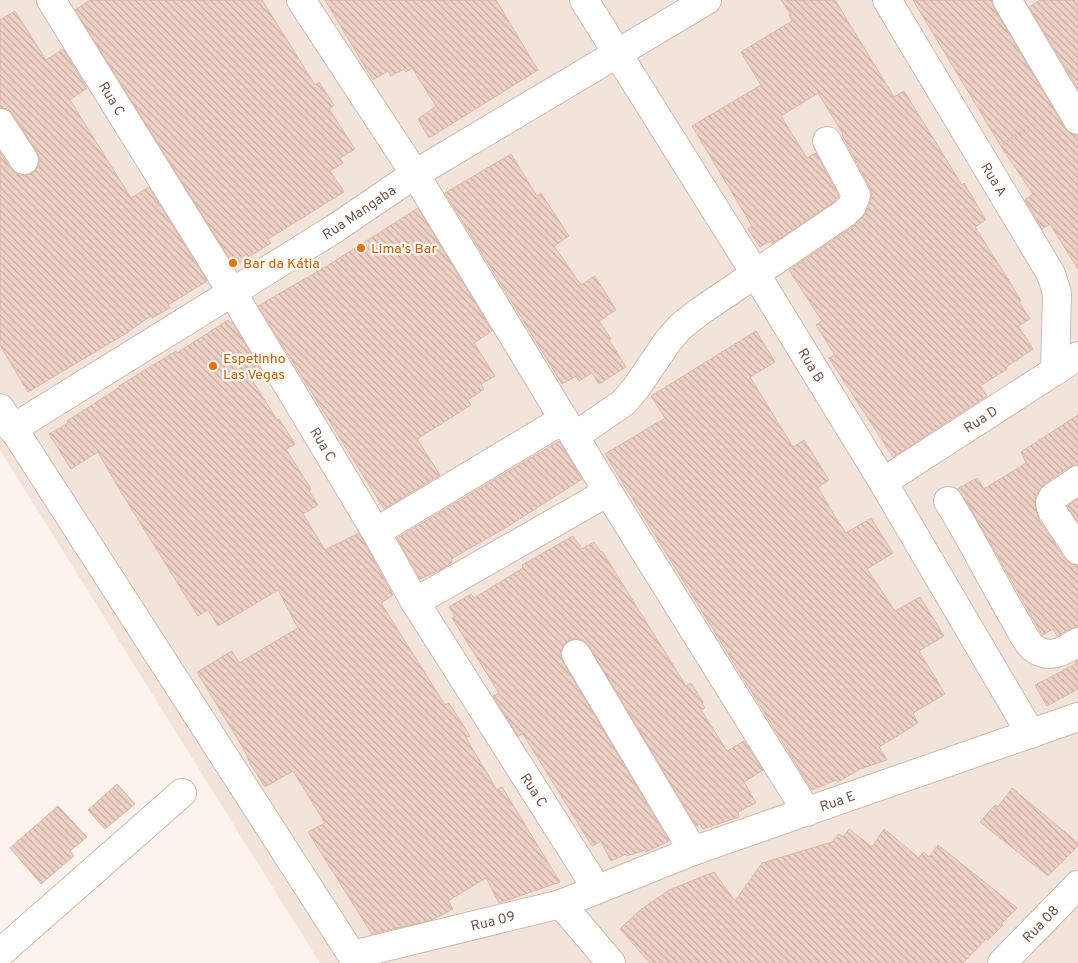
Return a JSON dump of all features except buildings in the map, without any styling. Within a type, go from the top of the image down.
[{"type":"street","name":"Rua C","points":[[51,0],[232,292],[376,532],[415,602],[596,889]]},
{"type":"street","points":[[301,0],[415,174],[608,492],[807,812]]},
{"type":"street","name":"Rua B","points":[[584,0],[883,482],[1031,734]]},
{"type":"street","name":"Rua Mangaba","points":[[6,418],[232,292],[334,229],[415,174],[618,55],[707,0]]},
{"type":"street","name":"Rua A","points":[[887,0],[1051,274],[1057,293],[1055,371]]},
{"type":"street","points":[[1007,0],[1072,110]]},
{"type":"street","points":[[0,123],[24,160]]},
{"type":"street","points":[[376,532],[570,428],[623,403],[636,388],[668,340],[680,327],[754,273],[845,213],[852,206],[856,195],[827,141]]},
{"type":"street","name":"Rua D","points":[[883,482],[1078,356]]},
{"type":"street","points":[[6,418],[354,959]]},
{"type":"street","points":[[1078,480],[1053,497],[1050,503],[1052,511],[1078,550]]},
{"type":"street","points":[[415,602],[608,492]]},
{"type":"street","points":[[948,501],[967,531],[992,582],[1032,647],[1044,653],[1059,654],[1078,642]]},
{"type":"street","points":[[576,654],[693,851]]},
{"type":"street","name":"Rua E","points":[[596,889],[693,851],[1078,716]]},
{"type":"street","points":[[0,953],[182,793]]},
{"type":"street","name":"Rua 08","points":[[1002,963],[1078,885]]},
{"type":"street","points":[[596,889],[561,904],[606,962]]},
{"type":"street","name":"Rua 09","points":[[354,959],[561,904]]},
{"type":"path","points":[[982,159],[1072,110]]},
{"type":"shaded area","points":[[0,0],[1078,0],[1078,963],[320,963],[0,450]]},
{"type":"place","name":"Lima's Bar","points":[[361,248]]},
{"type":"place","name":"Bar da Kátia","points":[[233,263]]},
{"type":"place","name":"Espetinho Las Vegas","points":[[213,366]]}]
